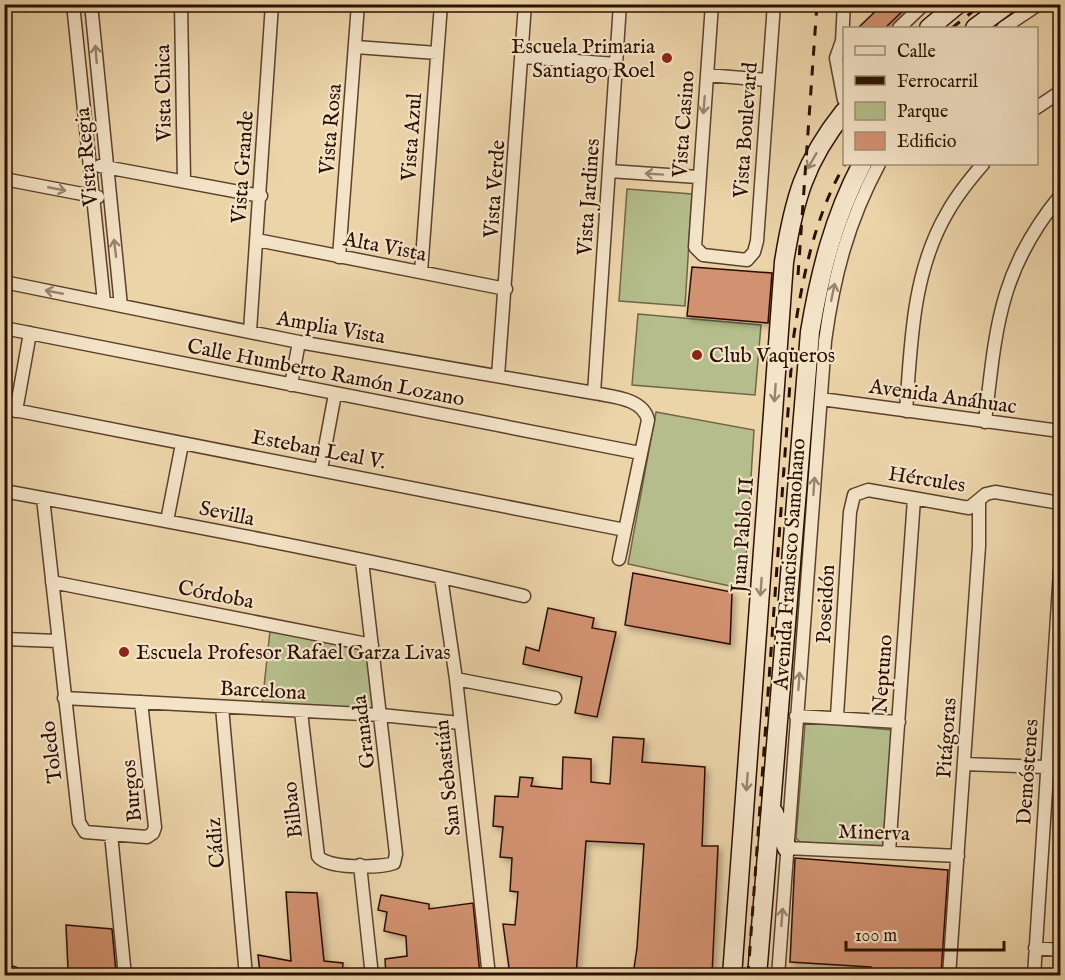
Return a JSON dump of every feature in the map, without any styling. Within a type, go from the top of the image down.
[{"type":"main road","points":[[930,27],[958,4]]},
{"type":"main road","points":[[976,27],[1008,4]]},
{"type":"main road","name":"Juan Pablo II","points":[[732,975],[784,262],[792,211],[806,171],[828,133],[843,113]]},
{"type":"main road","points":[[757,975],[810,332],[817,285],[830,238],[847,194],[862,165]]},
{"type":"main road","points":[[771,800],[781,837],[787,848]]},
{"type":"main road","points":[[5,974],[12,975]]},
{"type":"street","name":"Vista Regia","points":[[73,4],[104,303]]},
{"type":"street","name":"Vista Regia","points":[[91,4],[121,306]]},
{"type":"street","name":"Vista Chica","points":[[181,4],[184,181]]},
{"type":"street","name":"Vista Grande","points":[[250,331],[261,196],[272,4]]},
{"type":"street","name":"Vista Rosa","points":[[339,257],[358,4]]},
{"type":"street","name":"Vista Azul","points":[[421,272],[441,4]]},
{"type":"street","name":"Vista Verde","points":[[498,376],[525,4]]},
{"type":"street","name":"Vista Jardines","points":[[594,393],[620,4]]},
{"type":"street","name":"Vista Casino","points":[[695,247],[698,177],[712,4]]},
{"type":"street","name":"Vista Boulevard","points":[[695,247],[703,255],[747,260],[751,257],[757,241],[774,4]]},
{"type":"street","points":[[843,27],[844,4]]},
{"type":"street","points":[[900,27],[924,4]]},
{"type":"street","points":[[1004,27],[1038,4]]},
{"type":"street","points":[[843,43],[836,58],[843,95]]},
{"type":"street","points":[[356,47],[437,53]]},
{"type":"street","points":[[522,57],[616,64]]},
{"type":"street","points":[[706,75],[768,80]]},
{"type":"street","points":[[1038,107],[1060,92]]},
{"type":"street","points":[[88,164],[261,196]]},
{"type":"street","name":"Avenida Francisco Samohano","points":[[778,975],[825,340],[841,255],[858,203],[878,165]]},
{"type":"street","points":[[906,411],[912,320],[922,278],[947,214],[982,165]]},
{"type":"street","points":[[609,171],[698,177]]},
{"type":"street","points":[[4,179],[109,199]]},
{"type":"street","points":[[985,422],[1001,308],[1009,281],[1027,241],[1060,196]]},
{"type":"street","name":"Alta Vista","points":[[256,240],[506,289]]},
{"type":"street","name":"Amplia Vista","points":[[4,282],[299,342],[594,393],[635,403],[646,414],[640,453]]},
{"type":"street","name":"Calle Humberto Ramón Lozano","points":[[4,328],[640,453]]},
{"type":"street","points":[[10,409],[30,333]]},
{"type":"street","points":[[291,385],[299,342]]},
{"type":"street","points":[[321,469],[335,394]]},
{"type":"street","name":"Avenida Anáhuac","points":[[821,399],[1060,431]]},
{"type":"street","name":"Esteban Leal V.","points":[[10,409],[625,530]]},
{"type":"street","points":[[167,521],[182,444]]},
{"type":"street","points":[[619,559],[640,453]]},
{"type":"street","name":"Hércules","points":[[854,495],[868,490],[957,508],[969,508],[986,494],[995,492],[1060,503]]},
{"type":"street","name":"Sevilla","points":[[4,491],[441,576],[524,596]]},
{"type":"street","name":"Poseidón","points":[[837,716],[850,512],[854,495]]},
{"type":"street","name":"Toledo","points":[[43,498],[79,822],[85,832],[111,834]]},
{"type":"street","name":"Neptuno","points":[[889,852],[914,499]]},
{"type":"street","name":"Pitágoras","points":[[949,975],[980,528],[979,502]]},
{"type":"street","name":"Granada","points":[[360,865],[390,865],[394,863],[396,854],[362,561]]},
{"type":"street","name":"San Sebastián","points":[[441,576],[456,679],[489,975]]},
{"type":"street","name":"Demóstenes","points":[[1034,975],[1060,580]]},
{"type":"street","name":"Córdoba","points":[[52,582],[372,645]]},
{"type":"street","points":[[4,639],[58,641]]},
{"type":"street","points":[[456,679],[555,698]]},
{"type":"street","name":"Barcelona","points":[[64,698],[381,715],[460,723]]},
{"type":"street","name":"Burgos","points":[[111,834],[147,837],[156,827],[141,702]]},
{"type":"street","name":"Cádiz","points":[[222,707],[246,975]]},
{"type":"street","name":"Bilbao","points":[[301,712],[318,856],[326,864],[360,865]]},
{"type":"street","points":[[796,716],[837,716],[899,722]]},
{"type":"street","points":[[964,764],[1046,767]]},
{"type":"street","points":[[111,834],[125,975]]},
{"type":"street","name":"Minerva","points":[[787,848],[958,856]]},
{"type":"street","points":[[360,865],[372,975]]},
{"type":"street","points":[[1035,948],[1060,950]]},
{"type":"green space","points":[[627,189],[692,194],[685,306],[619,301]]},
{"type":"green space","name":"Club Vaqueros","points":[[638,314],[761,325],[755,395],[632,385]]},
{"type":"green space","points":[[656,412],[754,430],[744,589],[628,564]]},
{"type":"green space","points":[[270,631],[365,651],[369,654],[375,709],[371,713],[262,705]]},
{"type":"green space","points":[[808,722],[892,730],[886,848],[800,842],[796,838],[805,725]]},
{"type":"building","points":[[883,4],[910,4],[886,27],[859,27]]},
{"type":"building","name":"Club Vaqueros","points":[[692,267],[772,273],[768,323],[687,316]]},
{"type":"building","points":[[633,573],[732,592],[730,644],[625,625]]},
{"type":"building","points":[[548,608],[594,618],[592,628],[616,632],[597,717],[575,713],[582,677],[523,664],[526,647],[539,651]]},
{"type":"building","points":[[613,737],[644,739],[642,762],[705,767],[702,846],[718,846],[712,975],[633,975],[644,844],[586,841],[576,975],[510,975],[503,924],[515,925],[518,892],[510,891],[512,858],[500,857],[503,827],[493,826],[495,796],[518,797],[520,777],[533,778],[531,786],[562,789],[563,757],[591,759],[591,782],[610,784]]},
{"type":"building","points":[[795,858],[948,870],[941,975],[870,975],[871,967],[790,962]]},
{"type":"building","points":[[286,892],[317,893],[324,961],[343,963],[342,975],[260,973],[258,955],[291,961]]},
{"type":"building","points":[[381,895],[429,904],[429,909],[473,903],[480,975],[386,975],[385,959],[407,956],[406,936],[384,931],[387,912],[378,910]]},
{"type":"building","points":[[66,925],[112,929],[116,973],[68,969]]},
{"type":"railway","points":[[798,275],[817,4]]},
{"type":"railway","points":[[953,27],[982,4]]},
{"type":"railway","points":[[748,976],[793,341],[805,272],[817,227],[834,184],[844,165]]},
{"type":"place","name":"Escuela Primaria Santiago Roel","points":[[667,58]]},
{"type":"place","name":"Club Vaqueros","points":[[697,355]]},
{"type":"place","name":"Escuela Profesor Rafael Garza Livas","points":[[124,652]]}]
